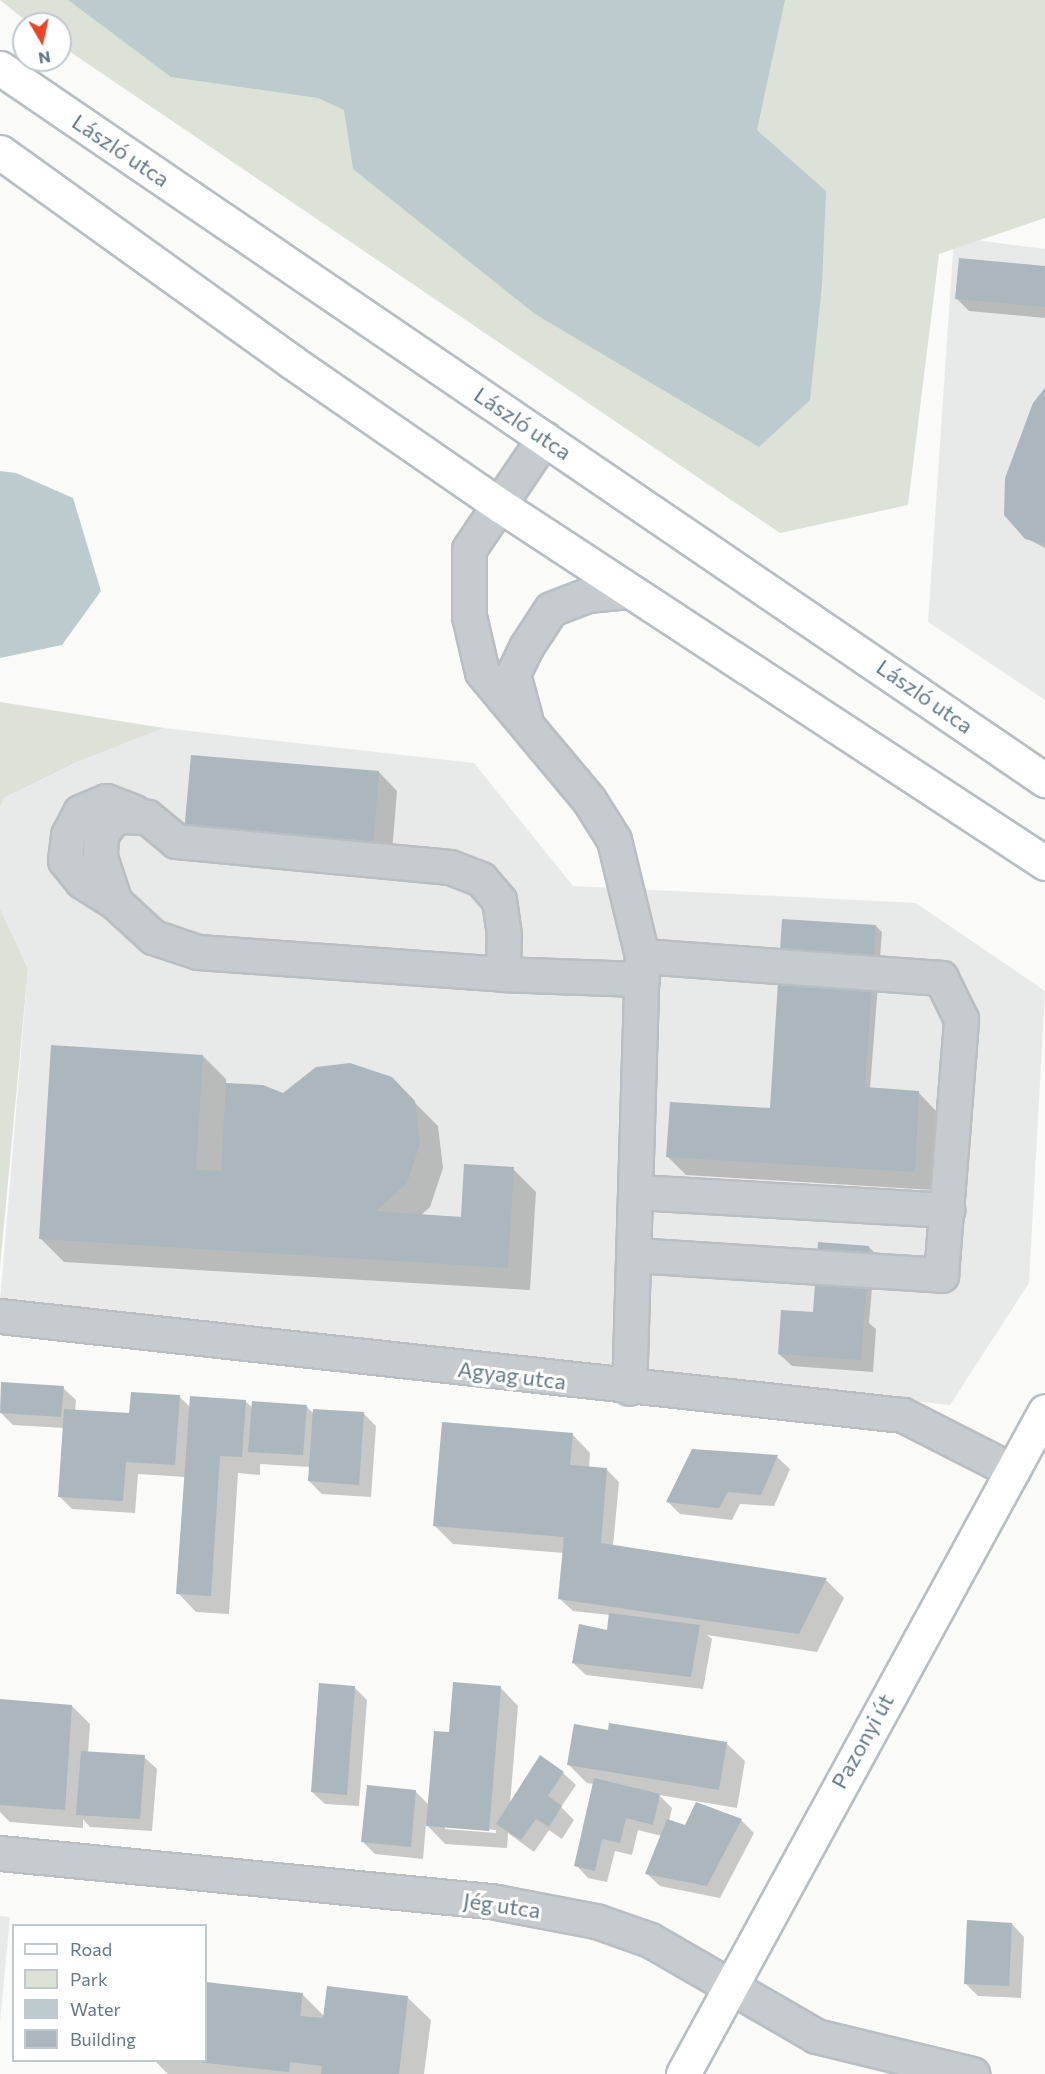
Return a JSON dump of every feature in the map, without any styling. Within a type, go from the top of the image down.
[{"type":"main road","name":"László utca","points":[[0,68],[1045,780]]},
{"type":"main road","points":[[0,152],[292,362],[501,506],[1045,863]]},
{"type":"main road","name":"Pazonyi út","points":[[683,2074],[837,1788],[1045,1411]]},
{"type":"street","points":[[544,438],[501,506],[469,549],[469,616],[482,672],[589,800],[614,840],[642,968],[637,1192],[628,1388]]},
{"type":"street","points":[[527,725],[513,674],[526,647],[551,609],[587,595],[629,591]]},
{"type":"street","points":[[503,974],[499,900],[482,879],[450,867],[176,841],[147,817],[114,816],[101,834],[100,857],[115,902],[153,937],[198,952],[503,974],[642,968],[941,978],[961,1019],[940,1275],[634,1255]]},
{"type":"street","points":[[637,1192],[947,1210]]},
{"type":"street","name":"Agyag utca","points":[[0,1316],[628,1388],[903,1415],[1013,1471]]},
{"type":"street","name":"Jég utca","points":[[0,1853],[496,1902],[596,1921],[650,1940],[816,2036],[972,2074]]},
{"type":"shaded area","points":[[954,237],[1045,249],[1045,700],[928,622]]},
{"type":"shaded area","points":[[164,728],[474,763],[573,886],[916,903],[1045,991],[1029,1283],[950,1405],[0,1301],[28,969],[0,908],[0,808],[4,798],[77,762]]},
{"type":"shaded area","points":[[0,1916],[10,1917],[0,2022]]},
{"type":"green space","points":[[0,0],[1045,0],[1045,218],[939,254],[908,505],[780,533],[72,53],[72,12],[15,12]]},
{"type":"green space","points":[[0,702],[164,728],[77,762],[4,798],[0,808]]},
{"type":"green space","points":[[0,908],[28,969],[0,1267]]},
{"type":"water","points":[[68,0],[785,0],[757,130],[826,191],[822,285],[810,400],[759,447],[535,314],[353,169],[344,110],[318,98],[171,77]]},
{"type":"water","points":[[0,471],[16,473],[73,498],[101,591],[62,645],[0,658]]},
{"type":"building","points":[[959,258],[1045,266],[1045,307],[955,299]]},
{"type":"building","points":[[1045,388],[1045,544],[1025,539],[1004,515],[1005,478],[1033,403]]},
{"type":"building","points":[[191,755],[379,771],[373,847],[184,832]]},
{"type":"building","points":[[782,919],[876,925],[865,1087],[919,1091],[915,1172],[666,1157],[670,1102],[770,1108]]},
{"type":"building","points":[[51,1045],[203,1055],[196,1170],[221,1171],[226,1083],[263,1085],[283,1093],[316,1067],[350,1063],[392,1077],[415,1101],[420,1144],[407,1183],[376,1211],[461,1217],[464,1164],[514,1167],[508,1268],[39,1239]]},
{"type":"building","points":[[818,1242],[869,1246],[861,1360],[778,1354],[781,1310],[813,1312]]},
{"type":"building","points":[[1,1382],[64,1386],[61,1417],[0,1413]]},
{"type":"building","points":[[131,1392],[180,1395],[175,1465],[126,1462],[123,1501],[58,1497],[64,1409],[129,1413]]},
{"type":"building","points":[[190,1396],[246,1400],[242,1457],[220,1456],[211,1596],[176,1594]]},
{"type":"building","points":[[252,1401],[307,1405],[303,1455],[248,1452]]},
{"type":"building","points":[[313,1409],[364,1412],[359,1485],[308,1481]]},
{"type":"building","points":[[442,1422],[573,1433],[570,1465],[607,1468],[601,1543],[827,1578],[799,1634],[558,1599],[564,1537],[433,1526]]},
{"type":"building","points":[[692,1449],[778,1455],[761,1495],[728,1492],[719,1508],[666,1502]]},
{"type":"building","points":[[609,1613],[700,1625],[691,1677],[572,1663],[579,1624],[607,1630]]},
{"type":"building","points":[[453,1682],[501,1686],[489,1831],[426,1826],[434,1731],[449,1732]]},
{"type":"building","points":[[319,1683],[355,1686],[347,1795],[311,1792]]},
{"type":"building","points":[[0,1699],[72,1705],[65,1810],[0,1805]]},
{"type":"building","points":[[609,1723],[727,1742],[719,1790],[567,1765],[574,1724],[608,1730]]},
{"type":"building","points":[[81,1751],[145,1755],[140,1819],[76,1815]]},
{"type":"building","points":[[540,1755],[564,1772],[548,1796],[562,1806],[549,1827],[536,1819],[521,1840],[496,1824]]},
{"type":"building","points":[[594,1778],[660,1794],[653,1825],[626,1818],[620,1843],[602,1839],[595,1871],[574,1866]]},
{"type":"building","points":[[367,1785],[416,1790],[411,1847],[361,1842]]},
{"type":"building","points":[[696,1802],[742,1819],[707,1886],[645,1874],[667,1819],[685,1825]]},
{"type":"building","points":[[967,1920],[1012,1923],[1009,1986],[964,1984]]},
{"type":"building","points":[[207,1982],[303,1993],[300,2016],[323,2018],[327,1986],[408,1996],[399,2074],[321,2074],[322,2066],[290,2062],[289,2072],[197,2062],[207,2062]]}]
